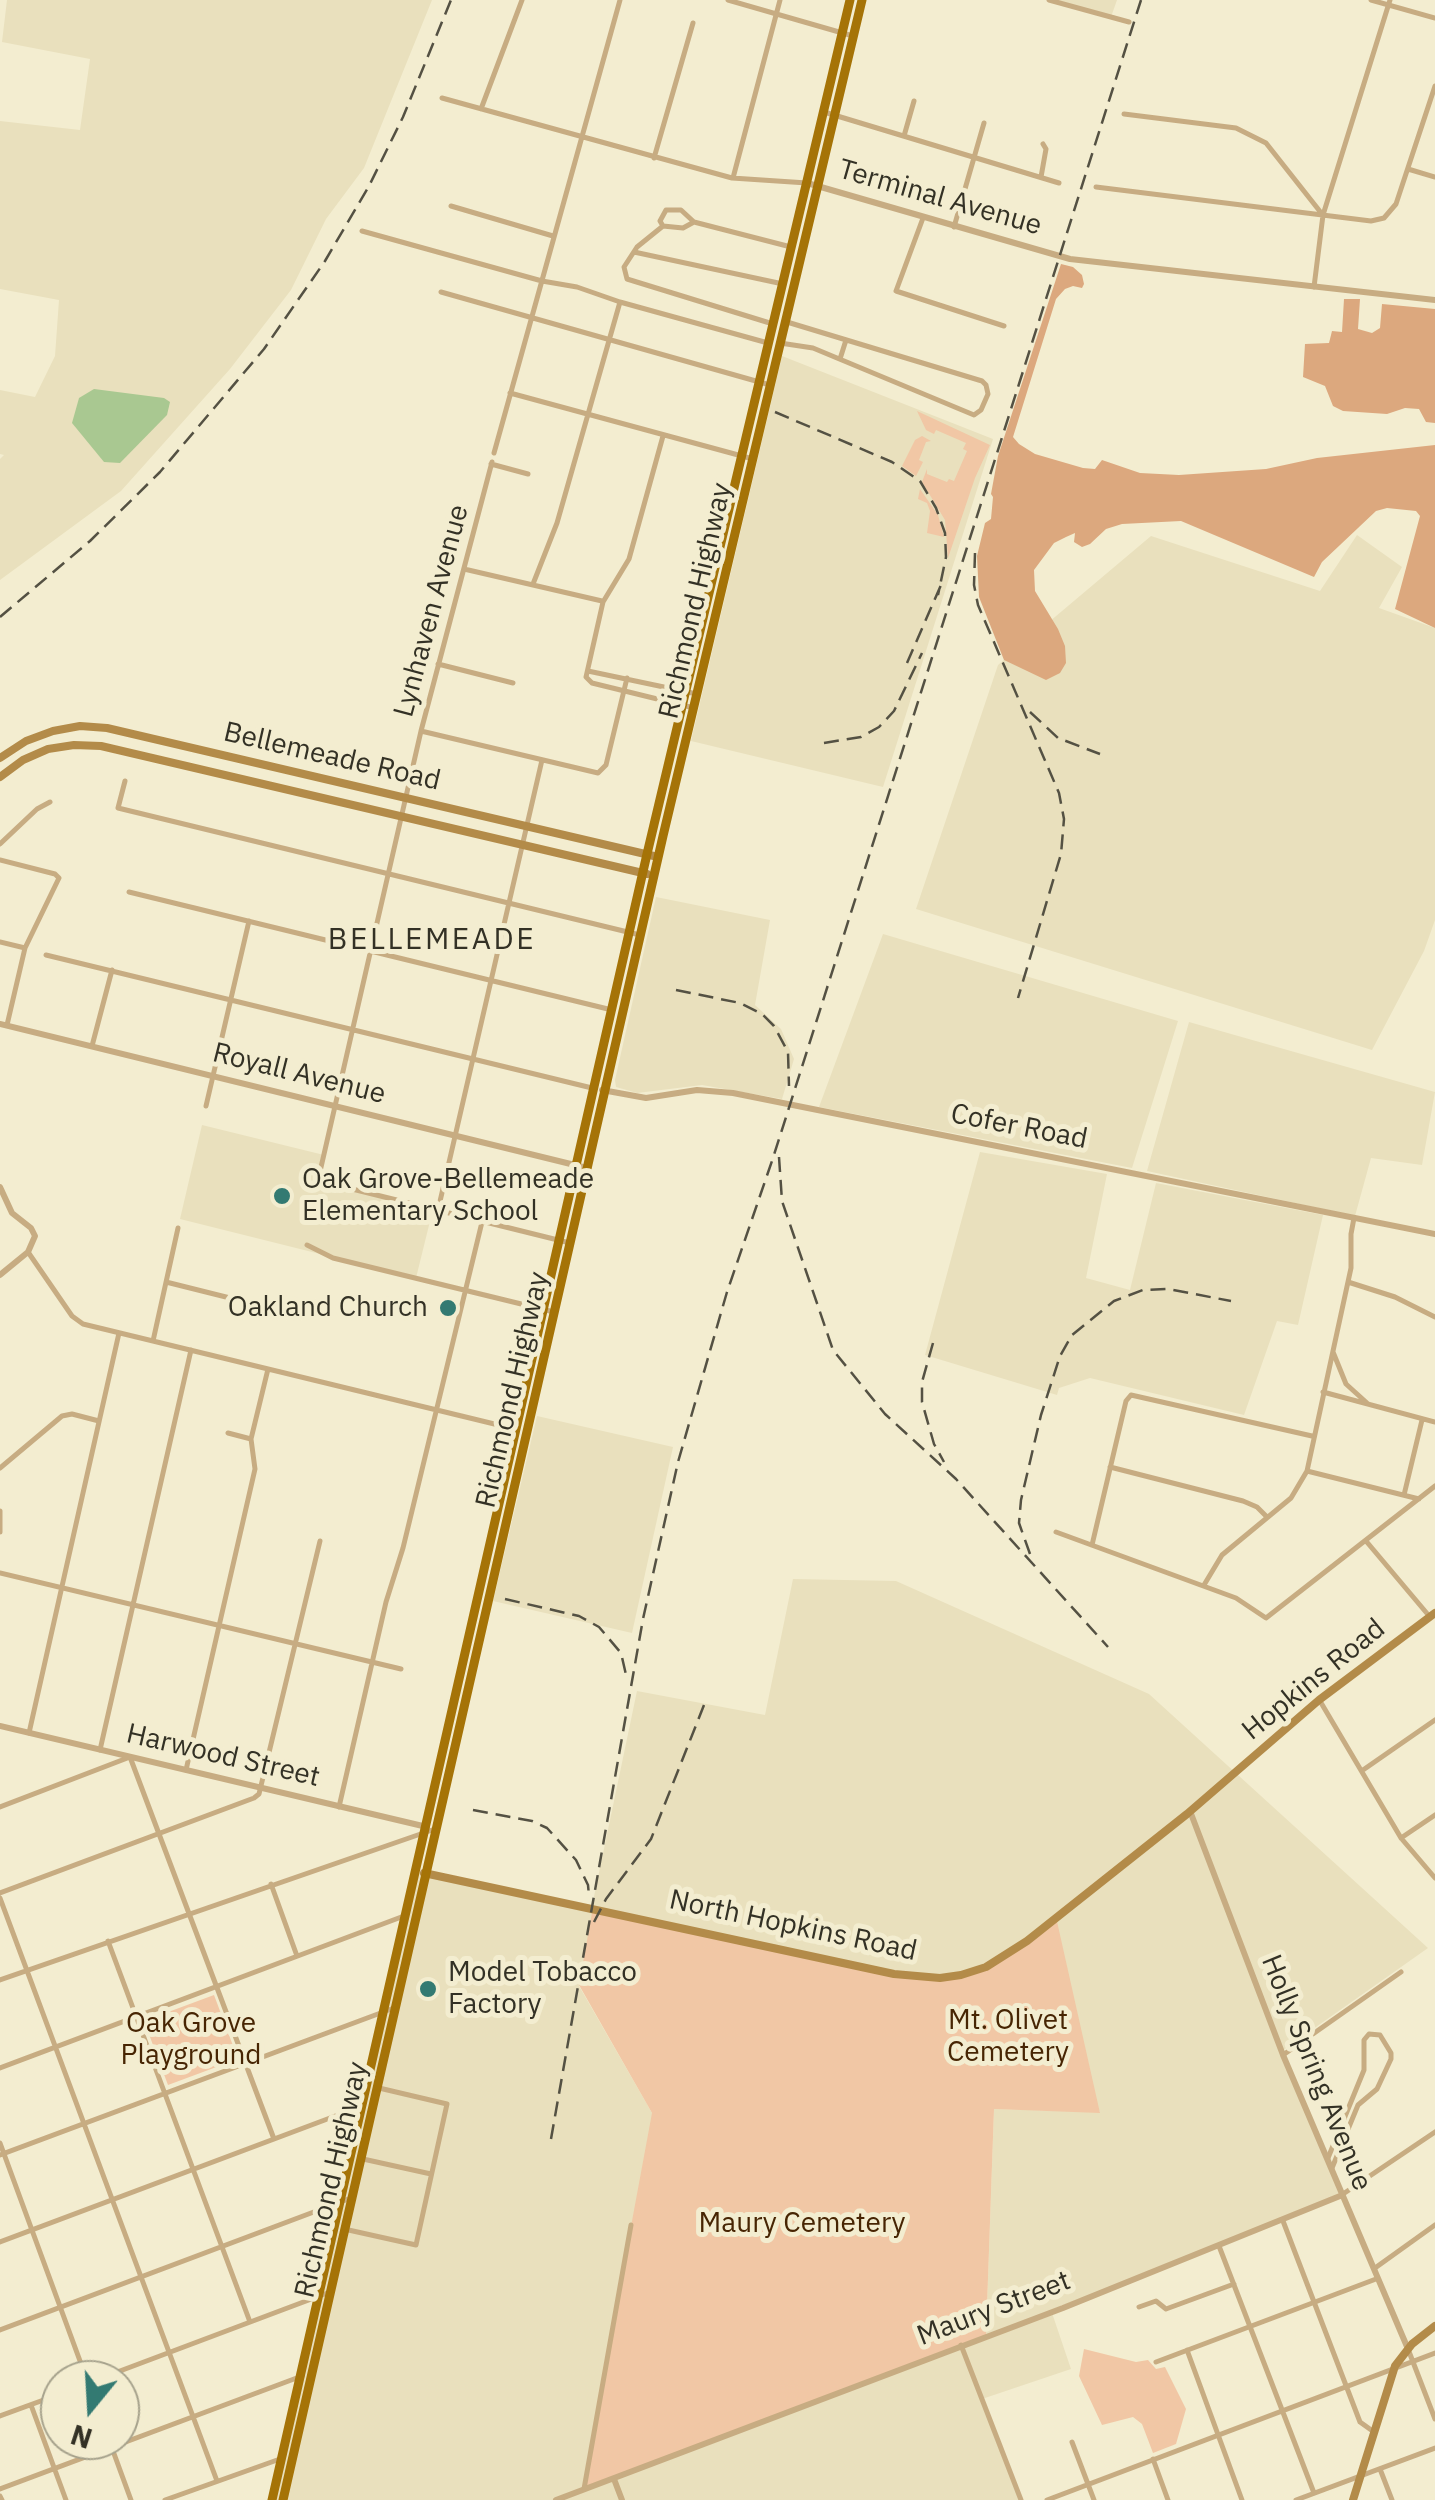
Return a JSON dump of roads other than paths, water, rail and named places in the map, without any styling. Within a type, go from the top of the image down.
[{"type":"main road","name":"Richmond Highway","points":[[848,34],[850,0]]},
{"type":"main road","name":"Richmond Highway","points":[[272,2500],[312,2372],[394,2008],[427,1829],[648,874],[765,384],[786,321],[812,185],[848,34],[862,0]]},
{"type":"main road","name":"Richmond Highway","points":[[765,384],[768,343],[812,185]]},
{"type":"main road","name":"Bellemeade Road","points":[[0,758],[44,733],[98,726],[653,856]]},
{"type":"main road","name":"Bellemeade Road","points":[[0,777],[39,752],[92,744],[648,874]]},
{"type":"main road","name":"Hopkins Road","points":[[1222,1783],[1319,1700],[1432,1615]]},
{"type":"main road","name":"North Hopkins Road","points":[[419,1872],[894,1974],[950,1977],[982,1970],[1004,1958],[1222,1783]]},
{"type":"main road","name":"Richmond Highway","points":[[282,2500],[300,2377],[382,2012],[409,1917]]},
{"type":"main road","points":[[1353,2500],[1394,2370],[1408,2349],[1435,2326]]},
{"type":"street","points":[[482,109],[522,0]]},
{"type":"street","points":[[494,453],[620,0]]},
{"type":"street","points":[[728,0],[848,34]]},
{"type":"street","points":[[733,178],[780,0]]},
{"type":"street","points":[[1050,0],[1129,22]]},
{"type":"street","points":[[1371,0],[1435,18]]},
{"type":"street","points":[[1314,287],[1323,215],[1389,2]]},
{"type":"street","points":[[654,158],[693,24]]},
{"type":"street","points":[[1096,186],[1371,221],[1384,218],[1396,204],[1435,86]]},
{"type":"street","name":"Terminal Avenue","points":[[442,98],[733,178],[812,185],[1070,259],[1435,300]]},
{"type":"street","points":[[904,136],[914,101]]},
{"type":"street","points":[[829,114],[1059,183]]},
{"type":"street","points":[[1124,114],[1236,128],[1266,143],[1323,215]]},
{"type":"street","points":[[954,227],[984,123]]},
{"type":"street","points":[[1041,177],[1046,149],[1043,144]]},
{"type":"street","points":[[1408,169],[1435,177]]},
{"type":"street","points":[[450,206],[554,236]]},
{"type":"street","points":[[663,226],[660,221],[666,210],[681,210],[694,222],[792,247]]},
{"type":"street","points":[[923,218],[896,291],[1004,326]]},
{"type":"street","points":[[694,222],[684,228],[663,226],[634,252],[624,271],[626,279],[773,324]]},
{"type":"street","points":[[362,231],[768,343]]},
{"type":"street","points":[[634,252],[782,284]]},
{"type":"street","points":[[442,292],[765,384]]},
{"type":"street","points":[[533,584],[557,524],[620,302]]},
{"type":"street","points":[[780,343],[814,348],[974,415],[981,410],[988,394],[982,382],[786,321]]},
{"type":"street","points":[[840,360],[846,340]]},
{"type":"street","points":[[510,392],[747,458]]},
{"type":"street","points":[[663,436],[629,558],[604,602],[586,678],[589,682],[688,706]]},
{"type":"street","name":"Lynhaven Avenue","points":[[438,1210],[320,1180],[421,730],[491,463],[528,474]]},
{"type":"street","points":[[464,569],[604,602]]},
{"type":"street","points":[[438,664],[513,683]]},
{"type":"street","points":[[588,671],[691,693]]},
{"type":"street","points":[[421,730],[602,772],[626,678]]},
{"type":"street","points":[[542,760],[438,1210],[564,1242]]},
{"type":"street","points":[[125,781],[118,808],[635,934]]},
{"type":"street","points":[[0,844],[37,808],[50,802]]},
{"type":"street","points":[[0,860],[60,878],[25,948],[3,1024]]},
{"type":"street","points":[[129,892],[617,1012]]},
{"type":"street","points":[[206,1106],[249,922]]},
{"type":"street","points":[[0,942],[25,948]]},
{"type":"street","points":[[46,954],[599,1090]]},
{"type":"street","points":[[92,1046],[112,970]]},
{"type":"street","name":"Royall Avenue","points":[[3,1024],[582,1167]]},
{"type":"street","name":"Cofer Road","points":[[599,1090],[646,1098],[698,1090],[733,1093],[1435,1234]]},
{"type":"street","points":[[0,1187],[12,1213],[34,1232],[35,1240],[28,1252],[0,1275]]},
{"type":"street","points":[[1204,1585],[1222,1555],[1290,1498],[1307,1471],[1348,1282],[1354,1218]]},
{"type":"street","points":[[339,1806],[482,1221]]},
{"type":"street","points":[[153,1341],[178,1228]]},
{"type":"street","points":[[307,1246],[332,1258],[548,1311]]},
{"type":"street","points":[[28,1252],[75,1320],[521,1430]]},
{"type":"street","points":[[166,1282],[230,1298]]},
{"type":"street","points":[[1348,1282],[1395,1297],[1435,1317]]},
{"type":"street","points":[[29,1733],[119,1333]]},
{"type":"street","points":[[1333,1349],[1346,1384],[1370,1405]]},
{"type":"street","points":[[100,1750],[191,1350]]},
{"type":"street","points":[[186,1770],[256,1469],[250,1438],[268,1369]]},
{"type":"street","points":[[1323,1392],[1435,1422]]},
{"type":"street","points":[[1092,1545],[1126,1401],[1131,1395],[1313,1437]]},
{"type":"street","points":[[0,1468],[62,1416],[99,1421]]},
{"type":"street","points":[[1404,1495],[1422,1419]]},
{"type":"street","points":[[228,1433],[250,1438]]},
{"type":"street","points":[[1110,1467],[1244,1502],[1258,1507],[1268,1518]]},
{"type":"street","points":[[1307,1471],[1418,1499]]},
{"type":"street","points":[[1056,1532],[1236,1598],[1266,1618],[1435,1486]]},
{"type":"street","points":[[0,1511],[0,1532]]},
{"type":"street","points":[[216,2481],[0,1896],[254,1798],[262,1788],[320,1541]]},
{"type":"street","points":[[1366,1541],[1432,1615]]},
{"type":"street","points":[[0,1573],[401,1669]]},
{"type":"street","points":[[1319,1700],[1400,1838],[1435,1878]]},
{"type":"street","points":[[1363,1770],[1435,1720]]},
{"type":"street","name":"Harwood Street","points":[[0,1726],[427,1829]]},
{"type":"street","points":[[0,1806],[130,1758],[274,2139]]},
{"type":"street","name":"Holly Spring Avenue","points":[[1190,1811],[1340,2196],[1408,2349]]},
{"type":"street","points":[[1400,1838],[1435,1815]]},
{"type":"street","points":[[398,1821],[404,1830],[399,1839]]},
{"type":"street","points":[[0,1980],[427,1829]]},
{"type":"street","points":[[270,1884],[298,1956]]},
{"type":"street","points":[[0,2068],[409,1917]]},
{"type":"street","points":[[108,1941],[250,2322]]},
{"type":"street","points":[[1283,2055],[1401,1972]]},
{"type":"street","points":[[2,2154],[394,2008]]},
{"type":"street","points":[[1327,2160],[1364,2070],[1364,2040],[1369,2034],[1380,2034],[1391,2060],[1377,2088],[1358,2105],[1330,2171]]},
{"type":"street","points":[[344,2229],[416,2245],[432,2175],[447,2104],[376,2088]]},
{"type":"street","points":[[0,2242],[372,2102]]},
{"type":"street","name":"Maury Street","points":[[556,2500],[1283,2220],[1340,2196],[1435,2132]]},
{"type":"street","points":[[0,2144],[80,2360]]},
{"type":"street","points":[[360,2158],[432,2175]]},
{"type":"street","points":[[0,2330],[351,2198]]},
{"type":"street","points":[[1283,2220],[1360,2422],[1374,2432]]},
{"type":"street","points":[[584,2490],[631,2225]]},
{"type":"street","points":[[1372,2270],[1435,2225]]},
{"type":"street","points":[[1219,2246],[1314,2493]]},
{"type":"street","points":[[1156,2362],[1376,2279]]},
{"type":"street","points":[[1139,2308],[1156,2301],[1166,2308],[1234,2284]]},
{"type":"street","points":[[140,2364],[330,2292]]},
{"type":"street","points":[[961,2345],[1021,2500]]},
{"type":"street","points":[[1408,2349],[1435,2419]]},
{"type":"street","points":[[1187,2350],[1242,2500]]},
{"type":"street","points":[[1047,2500],[1435,2353]]},
{"type":"street","points":[[140,2434],[312,2372]]},
{"type":"street","points":[[1,2414],[40,2402]]},
{"type":"street","points":[[31,2405],[66,2500]]},
{"type":"street","points":[[1072,2442],[1094,2500]]},
{"type":"street","points":[[1296,2500],[1435,2448]]},
{"type":"street","points":[[165,2500],[287,2459]]},
{"type":"street","points":[[1152,2459],[1168,2500]]},
{"type":"street","points":[[0,2495],[73,2460]]},
{"type":"street","points":[[116,2460],[132,2500]]},
{"type":"street","points":[[1380,2469],[1392,2500]]},
{"type":"street","points":[[614,2478],[622,2500]]},
{"type":"railway","points":[[0,617],[90,541],[160,472],[264,349],[325,261],[369,186],[403,117],[451,0]]},
{"type":"railway","points":[[551,2139],[643,1619],[678,1462],[727,1292],[1141,0]]},
{"type":"railway","points":[[775,412],[892,462],[920,481],[945,533],[946,557],[938,595]]},
{"type":"railway","points":[[975,553],[978,605],[1059,793],[1064,819],[1061,854],[1018,998]]},
{"type":"railway","points":[[907,663],[941,585]]},
{"type":"railway","points":[[824,743],[861,737],[879,727],[894,711],[922,653]]},
{"type":"railway","points":[[1030,712],[1058,738],[1100,754]]},
{"type":"railway","points":[[676,990],[740,1003],[762,1014],[774,1026],[788,1052],[789,1086]]},
{"type":"railway","points":[[779,1157],[782,1201],[833,1350],[885,1414],[956,1479],[1108,1647]]},
{"type":"railway","points":[[1030,1554],[1019,1523],[1021,1500],[1041,1415],[1060,1356],[1072,1335],[1114,1301],[1143,1290],[1168,1289],[1231,1301]]},
{"type":"railway","points":[[933,1343],[922,1382],[922,1402],[934,1444],[944,1462]]},
{"type":"railway","points":[[505,1599],[579,1616],[599,1627],[621,1653],[627,1679]]},
{"type":"railway","points":[[594,1922],[606,1899],[651,1839],[706,1700]]},
{"type":"railway","points":[[473,1810],[532,1821],[547,1828],[576,1860],[589,1896]]},
{"type":"place","name":"Oak Grove-Bellemeade Elementary School","points":[[282,1196]]},
{"type":"place","name":"Oakland Church","points":[[448,1308]]},
{"type":"place","name":"Model Tobacco Factory","points":[[428,1989]]},
{"type":"district","name":"BELLEMEADE","points":[[432,940]]},
{"type":"park label","name":"Mt. Olivet Cemetery","points":[[1008,2037]]},
{"type":"park label","name":"Oak Grove Playground","points":[[191,2040]]},
{"type":"park label","name":"Maury Cemetery","points":[[802,2224]]}]
